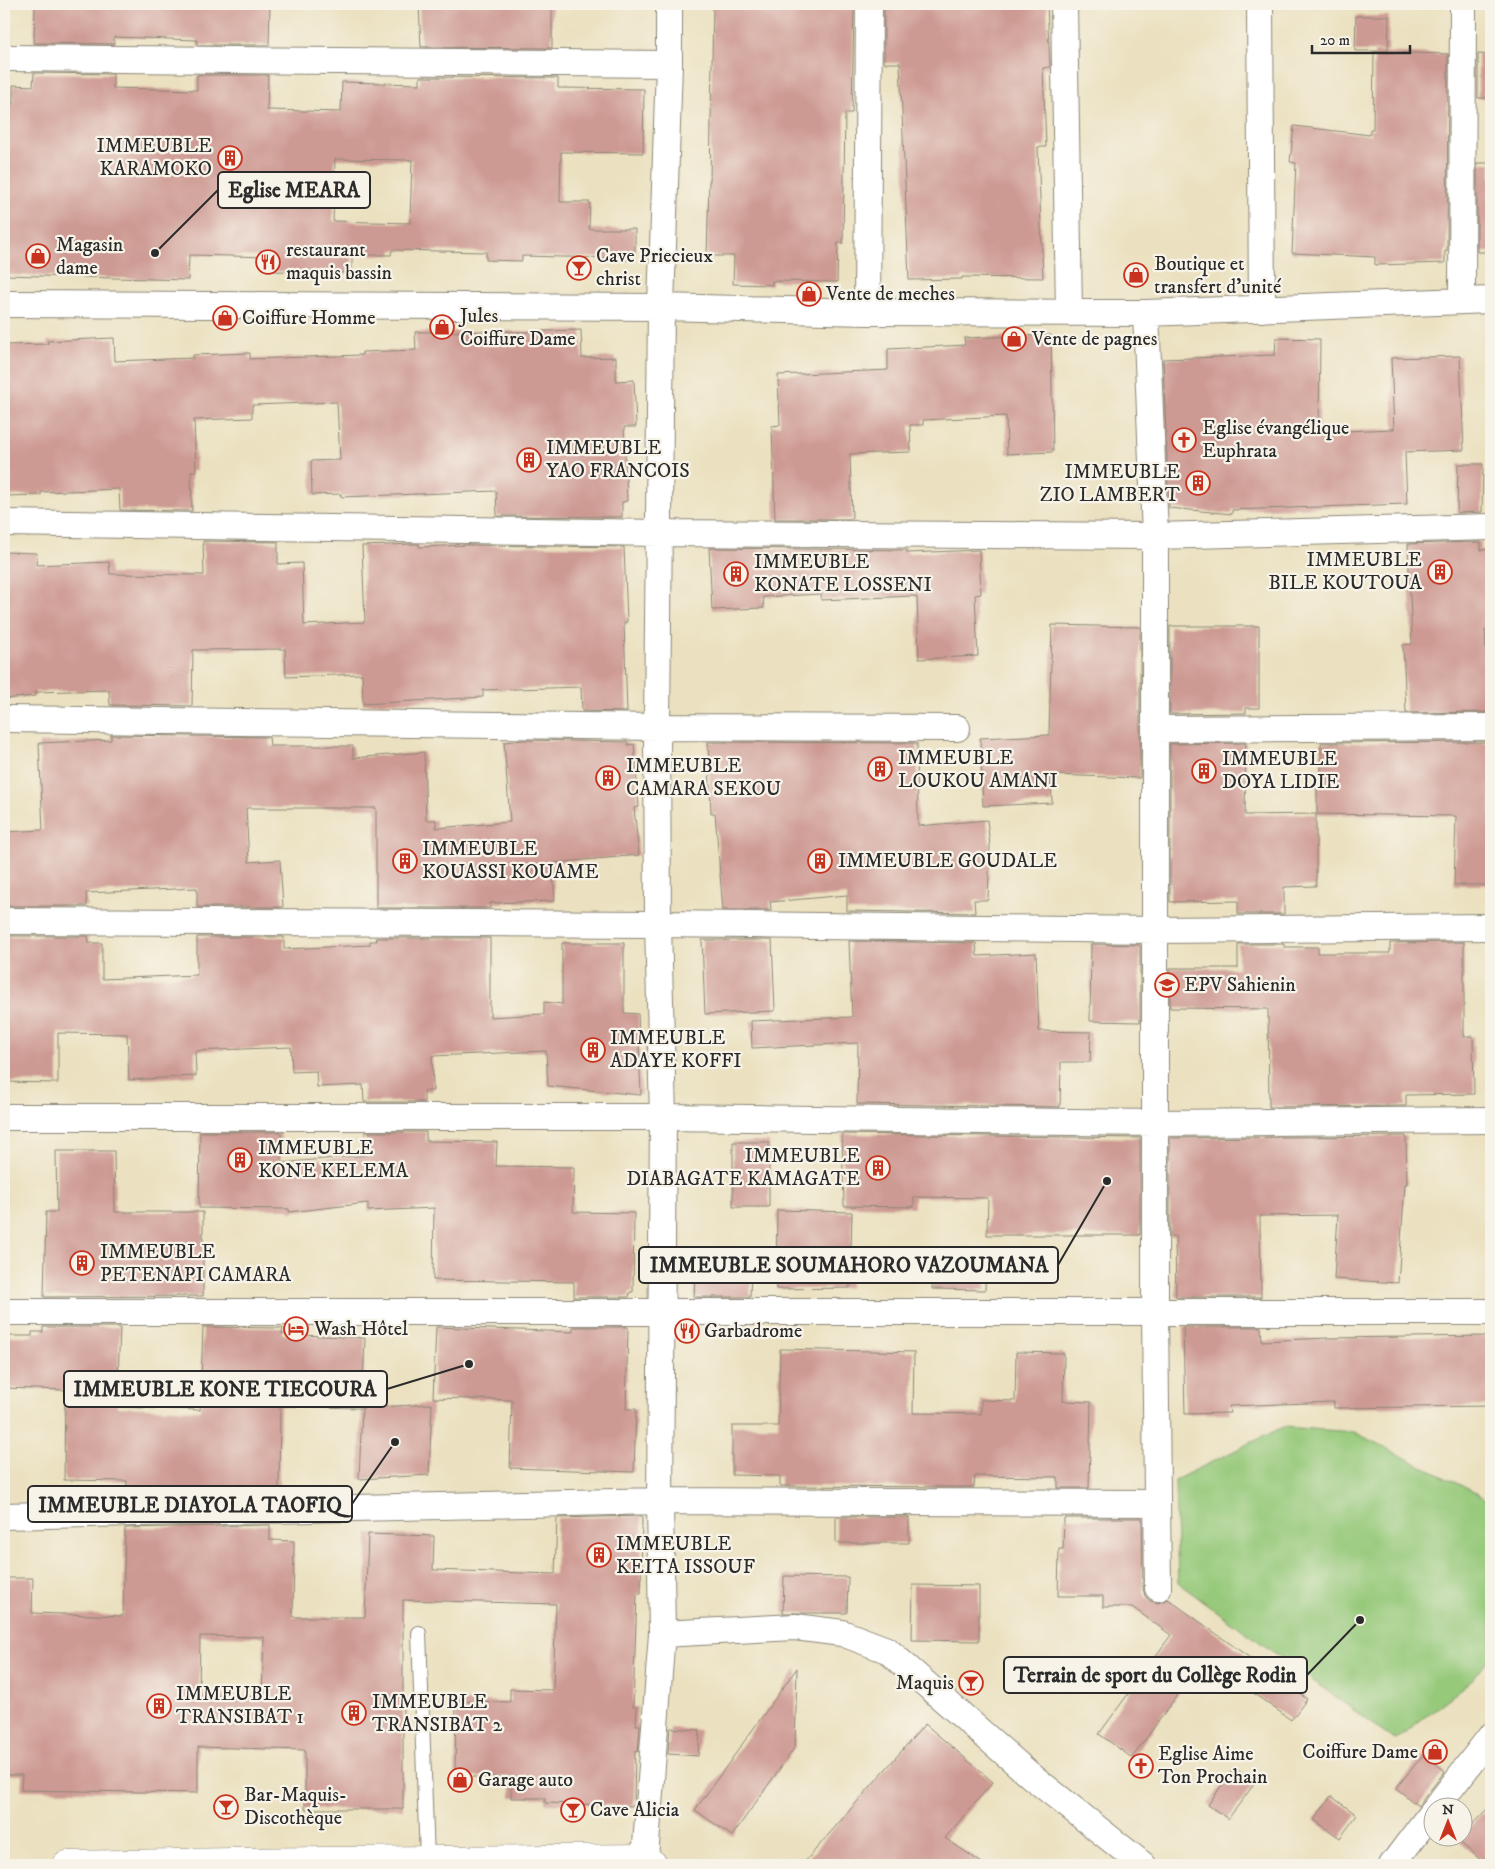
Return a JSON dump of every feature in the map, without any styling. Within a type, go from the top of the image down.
[{"type":"street","points":[[67,1865],[427,1860],[650,1862],[662,1634],[660,1501],[663,1117],[658,924],[657,727],[661,307],[669,64],[669,4]]},
{"type":"street","points":[[867,312],[869,4]]},
{"type":"street","points":[[1064,4],[1069,312]]},
{"type":"street","points":[[1260,4],[1262,310]]},
{"type":"street","points":[[1462,301],[1463,4]]},
{"type":"street","points":[[4,58],[669,64]]},
{"type":"street","points":[[4,304],[661,307],[867,312],[1146,313],[1491,300]]},
{"type":"street","points":[[1146,313],[1155,536],[1155,1312],[1158,1588]]},
{"type":"street","points":[[4,523],[658,533],[1155,536],[1491,527]]},
{"type":"street","points":[[4,719],[657,727],[957,728]]},
{"type":"street","points":[[1155,729],[1491,727]]},
{"type":"street","points":[[4,921],[658,924],[1155,930],[1491,927]]},
{"type":"street","points":[[4,1117],[663,1117],[1156,1124],[1491,1120]]},
{"type":"street","points":[[4,1312],[1491,1312]]},
{"type":"street","points":[[4,1516],[660,1501],[1157,1504]]},
{"type":"street","points":[[662,1634],[795,1627],[842,1633],[887,1650],[1030,1775],[1143,1865]]},
{"type":"street","points":[[1445,1796],[1491,1736]]},
{"type":"street","points":[[1392,1865],[1422,1825]]},
{"type":"lane","points":[[419,1633],[427,1860]]},
{"type":"green space","points":[[1283,1427],[1354,1432],[1478,1494],[1491,1506],[1491,1656],[1470,1682],[1395,1740],[1178,1583],[1175,1480]]},
{"type":"building","points":[[35,4],[270,4],[269,45],[197,45],[197,40],[114,37],[114,44],[34,43]]},
{"type":"building","points":[[419,4],[552,4],[552,48],[421,47]]},
{"type":"building","points":[[713,4],[854,4],[852,113],[845,113],[843,243],[838,243],[837,282],[772,281],[772,285],[733,284],[734,256],[707,256]]},
{"type":"building","points":[[884,4],[1047,4],[1050,67],[1043,68],[1046,147],[1038,147],[1043,278],[962,277],[962,279],[909,280],[900,63],[884,63]]},
{"type":"building","points":[[1356,16],[1389,16],[1388,51],[1355,51]]},
{"type":"building","points":[[1374,52],[1448,54],[1447,251],[1445,251],[1445,263],[1375,265],[1375,257],[1292,253],[1296,163],[1290,162],[1294,126],[1370,135],[1370,129],[1373,129]]},
{"type":"building","points":[[1478,54],[1491,55],[1491,98],[1478,98]]},
{"type":"building","points":[[34,73],[113,74],[113,88],[197,90],[197,75],[268,75],[267,110],[341,112],[342,82],[420,84],[420,77],[558,78],[558,88],[644,89],[643,153],[561,152],[560,202],[590,202],[589,229],[635,229],[635,260],[522,256],[522,261],[486,260],[486,252],[392,250],[391,255],[352,255],[352,273],[271,271],[271,257],[190,255],[188,280],[4,275],[4,104],[13,104],[13,85],[33,86]],"holes":[[[335,159],[412,160],[410,223],[333,221]]]},
{"type":"building","points":[[1477,163],[1491,163],[1491,252],[1477,252]]},
{"type":"building","points":[[581,330],[582,358],[616,357],[616,381],[634,380],[636,427],[624,427],[627,501],[622,502],[622,517],[497,516],[496,491],[341,497],[341,494],[312,495],[311,461],[340,460],[337,402],[252,405],[252,418],[194,420],[196,471],[191,471],[192,511],[120,510],[119,489],[41,492],[41,495],[4,496],[4,345],[48,344],[47,341],[114,338],[115,361],[193,358],[193,355],[250,353],[250,359],[362,355],[362,352],[416,350],[415,332]]},
{"type":"building","points":[[1051,335],[1053,452],[1007,454],[1006,416],[923,420],[923,425],[910,425],[911,452],[850,454],[852,519],[775,519],[772,426],[780,425],[778,375],[888,370],[888,349],[965,345],[964,338]]},
{"type":"building","points":[[1276,338],[1320,339],[1319,432],[1394,429],[1391,358],[1460,356],[1464,450],[1405,452],[1407,504],[1232,510],[1232,514],[1169,508],[1163,359],[1275,355]]},
{"type":"building","points":[[1458,464],[1483,464],[1482,512],[1457,513]]},
{"type":"building","points":[[203,541],[278,542],[278,564],[302,563],[304,625],[365,622],[362,546],[419,544],[419,547],[468,545],[624,547],[627,622],[624,623],[627,712],[582,711],[581,687],[483,690],[483,697],[363,704],[362,674],[286,677],[285,649],[193,650],[192,706],[110,705],[109,690],[35,692],[36,696],[4,699],[4,552],[37,553],[36,565],[109,562],[110,574],[204,575]]},
{"type":"building","points":[[1481,542],[1481,550],[1491,549],[1491,630],[1485,630],[1489,712],[1406,713],[1403,645],[1412,644],[1408,544]]},
{"type":"building","points":[[709,548],[907,550],[907,553],[979,550],[981,594],[975,595],[978,656],[919,659],[917,597],[913,596],[821,600],[821,594],[763,597],[764,608],[712,610]]},
{"type":"building","points":[[1052,625],[1140,627],[1140,778],[1051,775],[1052,803],[983,806],[980,738],[1049,735]]},
{"type":"building","points":[[1170,626],[1259,626],[1259,708],[1246,708],[1246,713],[1170,714]]},
{"type":"building","points":[[111,735],[269,737],[270,746],[353,746],[353,758],[424,752],[426,820],[436,820],[436,828],[510,822],[504,742],[524,740],[628,742],[628,745],[634,744],[639,807],[634,808],[639,855],[552,863],[555,901],[490,903],[490,908],[376,908],[376,808],[246,808],[249,862],[280,860],[283,907],[197,907],[197,888],[86,893],[87,906],[4,906],[4,832],[43,830],[39,743],[111,740]]},
{"type":"building","points":[[708,742],[917,743],[918,826],[987,820],[990,846],[988,900],[974,900],[975,913],[847,911],[847,895],[770,902],[771,910],[723,910],[715,813],[711,813]]},
{"type":"building","points":[[1491,742],[1491,885],[1454,885],[1456,816],[1317,814],[1317,785],[1321,785],[1321,743]]},
{"type":"building","points":[[1246,743],[1245,815],[1316,814],[1316,886],[1284,887],[1284,914],[1238,914],[1238,901],[1170,902],[1170,744]]},
{"type":"building","points":[[4,936],[88,936],[89,943],[102,943],[102,979],[197,975],[197,937],[284,937],[284,949],[370,945],[370,941],[377,941],[376,938],[490,938],[490,1017],[544,1014],[544,1002],[562,1004],[562,943],[624,943],[624,1013],[638,1014],[641,1095],[548,1086],[546,1051],[432,1056],[433,1091],[424,1091],[424,1102],[364,1102],[363,1085],[317,1087],[316,1071],[292,1072],[291,1047],[195,1051],[196,1076],[129,1080],[127,1034],[58,1033],[58,1083],[4,1082]]},
{"type":"building","points":[[702,940],[772,940],[775,1011],[705,1014]]},
{"type":"building","points":[[849,941],[976,943],[977,956],[1036,953],[1039,1031],[1091,1032],[1090,1062],[1061,1062],[1060,1107],[857,1104],[858,1043],[752,1048],[751,1021],[852,1017]]},
{"type":"building","points":[[1464,942],[1464,1037],[1473,1036],[1474,1094],[1406,1095],[1406,1106],[1269,1107],[1268,1009],[1170,1008],[1170,968],[1238,968],[1238,944],[1284,944],[1284,947],[1318,947],[1318,953],[1390,953],[1390,943]]},
{"type":"building","points":[[1091,944],[1140,945],[1140,1022],[1090,1021]]},
{"type":"building","points":[[200,1132],[281,1132],[281,1163],[366,1155],[365,1132],[426,1132],[426,1141],[497,1142],[496,1166],[574,1167],[573,1212],[634,1213],[633,1292],[630,1292],[629,1297],[574,1297],[574,1282],[433,1280],[434,1208],[368,1211],[368,1203],[289,1212],[289,1209],[199,1208]]},
{"type":"building","points":[[842,1134],[1140,1138],[1140,1235],[987,1235],[988,1198],[914,1197],[914,1207],[844,1206]]},
{"type":"building","points":[[1406,1136],[1407,1184],[1405,1184],[1398,1283],[1334,1279],[1338,1215],[1260,1216],[1261,1297],[1176,1297],[1175,1236],[1170,1236],[1170,1138]]},
{"type":"building","points":[[733,1142],[769,1142],[769,1207],[733,1207]]},
{"type":"building","points":[[56,1151],[114,1151],[115,1212],[203,1212],[203,1296],[44,1297],[46,1212],[57,1212]]},
{"type":"building","points":[[777,1210],[852,1212],[850,1288],[776,1289]]},
{"type":"building","points":[[932,1262],[986,1262],[985,1290],[932,1289]]},
{"type":"building","points":[[695,1272],[751,1273],[750,1297],[694,1297]]},
{"type":"building","points":[[43,1327],[120,1327],[117,1407],[200,1410],[203,1327],[283,1328],[282,1334],[365,1338],[362,1408],[280,1406],[279,1489],[271,1489],[271,1495],[126,1498],[127,1481],[64,1480],[65,1390],[4,1388],[4,1336],[32,1336],[32,1332],[43,1332]]},
{"type":"building","points":[[436,1327],[573,1332],[573,1327],[628,1327],[626,1409],[636,1409],[634,1472],[510,1468],[512,1400],[433,1398]]},
{"type":"building","points":[[1183,1327],[1261,1327],[1262,1341],[1327,1338],[1491,1336],[1491,1406],[1334,1408],[1334,1402],[1229,1406],[1230,1413],[1185,1414]]},
{"type":"building","points":[[780,1349],[914,1352],[913,1413],[981,1414],[981,1400],[1015,1401],[1016,1352],[1064,1353],[1063,1401],[1091,1402],[1089,1488],[1058,1488],[1058,1477],[975,1476],[974,1487],[780,1486],[780,1476],[732,1475],[732,1426],[778,1426]]},
{"type":"building","points":[[432,1404],[429,1475],[359,1479],[362,1408]]},
{"type":"building","points":[[642,1516],[641,1594],[637,1594],[633,1707],[637,1707],[636,1725],[640,1725],[638,1752],[635,1751],[634,1806],[545,1803],[545,1798],[511,1798],[511,1777],[455,1777],[456,1701],[510,1702],[510,1689],[553,1690],[556,1604],[403,1600],[403,1809],[305,1809],[305,1750],[198,1747],[198,1793],[21,1790],[22,1775],[4,1775],[4,1578],[33,1578],[32,1613],[123,1616],[125,1528],[270,1525],[270,1540],[294,1541],[293,1617],[365,1617],[368,1534],[434,1536],[433,1570],[555,1574],[557,1518]],"holes":[[[200,1636],[264,1637],[262,1697],[199,1695]]]},
{"type":"building","points":[[836,1517],[909,1517],[909,1543],[836,1543]]},
{"type":"building","points":[[1064,1518],[1142,1518],[1143,1588],[1145,1596],[1150,1601],[1158,1603],[1168,1599],[1307,1699],[1291,1720],[1204,1658],[1132,1758],[1099,1734],[1171,1635],[1132,1607],[1103,1607],[1103,1596],[1058,1596],[1059,1549],[1063,1549]]},
{"type":"building","points":[[784,1576],[848,1577],[847,1613],[783,1613]]},
{"type":"building","points":[[913,1585],[979,1586],[979,1641],[912,1640]]},
{"type":"building","points":[[797,1668],[795,1747],[732,1836],[695,1810]]},
{"type":"building","points":[[925,1724],[993,1782],[945,1838],[985,1865],[802,1865]]},
{"type":"building","points":[[670,1728],[700,1730],[698,1756],[668,1754]]},
{"type":"building","points":[[1424,1754],[1445,1771],[1426,1796],[1422,1796],[1422,1801],[1418,1806],[1396,1788]]},
{"type":"building","points":[[1234,1768],[1255,1783],[1228,1819],[1208,1805]]},
{"type":"building","points":[[1331,1796],[1357,1815],[1340,1838],[1314,1820]]},
{"type":"building","points":[[1491,1805],[1491,1865],[1487,1865],[1464,1846],[1472,1846],[1472,1825]]},
{"type":"place","name":"IMMEUBLE KARAMOKO","points":[[230,158]]},
{"type":"place","name":"Eglise MEARA","points":[[155,253]]},
{"type":"place","name":"Magasin dame","points":[[38,256]]},
{"type":"place","name":"restaurant maquis bassin","points":[[268,262]]},
{"type":"place","name":"Cave Priecieux christ","points":[[579,268]]},
{"type":"place","name":"Boutique et transfert d'unité","points":[[1136,275]]},
{"type":"place","name":"Vente de meches","points":[[809,294]]},
{"type":"place","name":"Coiffure Homme","points":[[225,318]]},
{"type":"place","name":"Jules Coiffure Dame","points":[[442,327]]},
{"type":"place","name":"Vente de pagnes","points":[[1014,339]]},
{"type":"place","name":"Eglise évangélique Euphrata","points":[[1184,440]]},
{"type":"place","name":"IMMEUBLE YAO FRANCOIS","points":[[529,460]]},
{"type":"place","name":"IMMEUBLE ZIO LAMBERT","points":[[1198,483]]},
{"type":"place","name":"IMMEUBLE BILE KOUTOUA","points":[[1440,572]]},
{"type":"place","name":"IMMEUBLE KONATE LOSSENI","points":[[736,574]]},
{"type":"place","name":"IMMEUBLE LOUKOU AMANI","points":[[880,769]]},
{"type":"place","name":"IMMEUBLE DOYA LIDIE","points":[[1204,771]]},
{"type":"place","name":"IMMEUBLE CAMARA SEKOU","points":[[608,778]]},
{"type":"place","name":"IMMEUBLE KOUASSI KOUAME","points":[[405,861]]},
{"type":"place","name":"IMMEUBLE GOUDALE","points":[[820,861]]},
{"type":"place","name":"EPV Sahienin","points":[[1167,985]]},
{"type":"place","name":"IMMEUBLE ADAYE KOFFI","points":[[593,1050]]},
{"type":"place","name":"IMMEUBLE KONE KELEMA","points":[[240,1160]]},
{"type":"place","name":"IMMEUBLE DIABAGATE KAMAGATE","points":[[878,1168]]},
{"type":"place","name":"IMMEUBLE SOUMAHORO VAZOUMANA","points":[[1107,1181]]},
{"type":"place","name":"IMMEUBLE PETENAPI CAMARA","points":[[82,1263]]},
{"type":"place","name":"Wash Hôtel","points":[[296,1329]]},
{"type":"place","name":"Garbadrome","points":[[687,1331]]},
{"type":"place","name":"IMMEUBLE KONE TIECOURA","points":[[469,1364]]},
{"type":"place","name":"IMMEUBLE DIAYOLA TAOFIQ","points":[[395,1442]]},
{"type":"place","name":"IMMEUBLE KEITA ISSOUF","points":[[599,1555]]},
{"type":"place","name":"Terrain de sport du Collège Rodin","points":[[1360,1620]]},
{"type":"place","name":"Maquis","points":[[971,1683]]},
{"type":"place","name":"IMMEUBLE TRANSIBAT 1","points":[[159,1706]]},
{"type":"place","name":"IMMEUBLE TRANSIBAT 2","points":[[354,1713]]},
{"type":"place","name":"Coiffure Dame","points":[[1435,1752]]},
{"type":"place","name":"Eglise Aime Ton Prochain","points":[[1141,1766]]},
{"type":"place","name":"Garage auto","points":[[460,1780]]},
{"type":"place","name":"Bar-Maquis- Discothèque","points":[[226,1807]]},
{"type":"place","name":"Cave Alicia","points":[[573,1810]]}]
